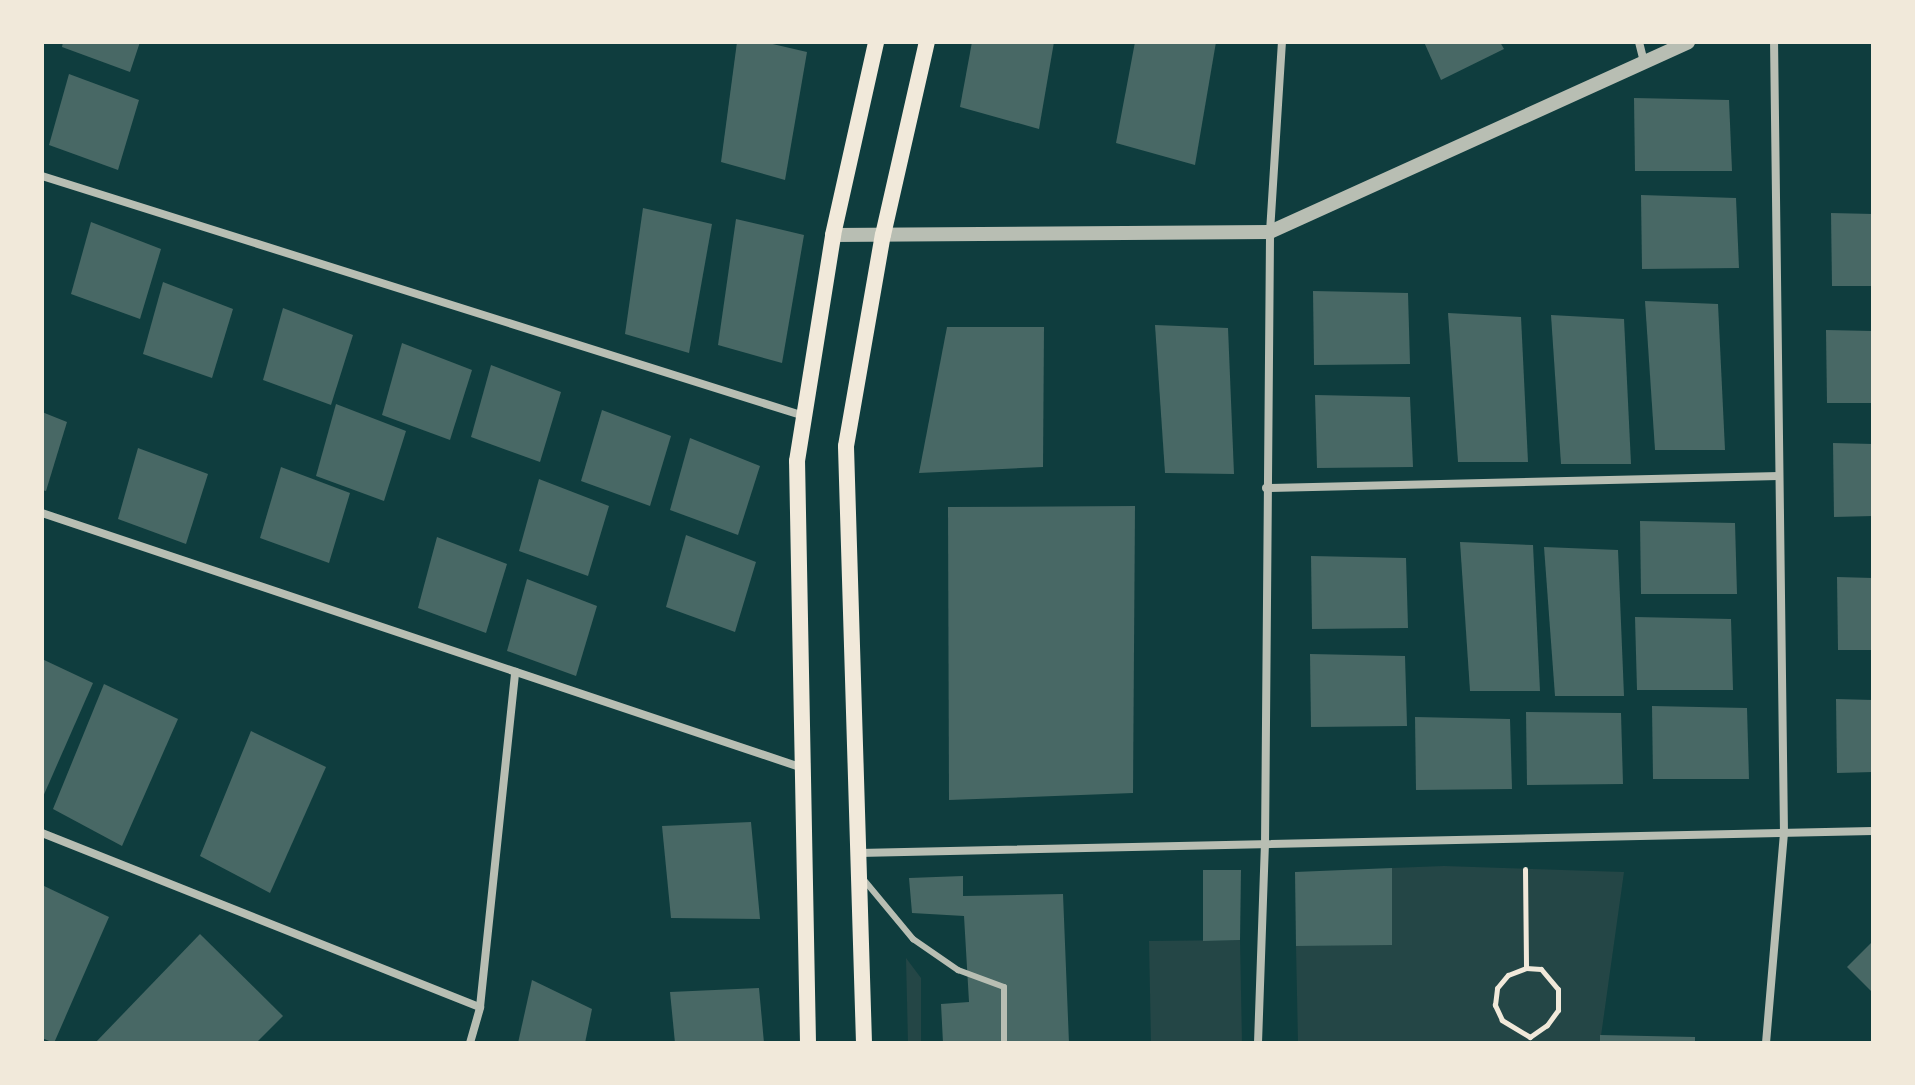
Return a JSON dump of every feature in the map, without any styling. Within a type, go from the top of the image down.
[{"type":"main road","points":[[808,1043],[797,461],[833,235],[876,42]]},
{"type":"main road","points":[[864,1043],[846,446],[883,235],[927,42]]},
{"type":"street","points":[[1258,1043],[1265,846],[1270,232],[1282,42]]},
{"type":"street","points":[[1639,42],[1644,62]]},
{"type":"street","points":[[833,235],[1270,232],[1688,42]]},
{"type":"street","points":[[1766,1043],[1784,834],[1774,42]]},
{"type":"street","points":[[42,176],[805,416]]},
{"type":"street","points":[[1266,488],[1779,476]]},
{"type":"street","points":[[42,513],[803,768]]},
{"type":"street","points":[[470,1043],[480,1007],[515,672]]},
{"type":"street","points":[[859,853],[1873,831]]},
{"type":"street","points":[[42,833],[480,1007]]},
{"type":"lane","points":[[859,874],[913,939],[958,970],[1004,987],[1004,1043]]},
{"type":"path","points":[[1525,869],[1526,968]]},
{"type":"path","points":[[1526,968],[1541,969],[1558,989],[1558,1010],[1530,1040],[1502,1020],[1495,1005],[1497,988],[1508,975],[1526,968]]},
{"type":"shaded area","points":[[1444,866],[1624,872],[1600,1043],[1298,1043],[1296,946],[1392,944],[1392,868]]},
{"type":"shaded area","points":[[1240,940],[1242,1043],[1151,1043],[1149,941]]},
{"type":"shaded area","points":[[906,958],[921,978],[921,1043],[908,1043]]},
{"type":"building","points":[[63,42],[140,42],[130,72],[62,47]]},
{"type":"building","points":[[737,42],[764,42],[807,52],[785,180],[721,162]]},
{"type":"building","points":[[972,42],[1054,42],[1039,129],[960,107]]},
{"type":"building","points":[[1135,42],[1216,42],[1195,165],[1116,143]]},
{"type":"building","points":[[1424,42],[1500,42],[1504,49],[1441,80]]},
{"type":"building","points":[[69,74],[139,100],[118,170],[49,145]]},
{"type":"building","points":[[1634,98],[1729,100],[1732,171],[1635,171]]},
{"type":"building","points":[[1641,195],[1736,198],[1739,268],[1642,269]]},
{"type":"building","points":[[643,208],[712,224],[689,353],[625,334]]},
{"type":"building","points":[[1831,213],[1873,214],[1873,286],[1832,286]]},
{"type":"building","points":[[736,219],[804,235],[782,363],[718,345]]},
{"type":"building","points":[[91,222],[161,249],[140,319],[71,294]]},
{"type":"building","points":[[163,282],[233,309],[212,378],[143,354]]},
{"type":"building","points":[[1313,291],[1408,293],[1410,364],[1314,365]]},
{"type":"building","points":[[1645,301],[1718,304],[1725,450],[1655,450]]},
{"type":"building","points":[[283,308],[353,335],[331,405],[263,380]]},
{"type":"building","points":[[1448,313],[1521,317],[1528,462],[1458,462]]},
{"type":"building","points":[[1551,315],[1624,319],[1631,464],[1561,464]]},
{"type":"building","points":[[1155,325],[1228,328],[1234,474],[1165,473]]},
{"type":"building","points":[[947,327],[1044,327],[1043,467],[919,473]]},
{"type":"building","points":[[1826,330],[1873,331],[1873,403],[1827,403]]},
{"type":"building","points":[[402,343],[472,370],[450,440],[382,415]]},
{"type":"building","points":[[491,365],[561,392],[540,462],[471,437]]},
{"type":"building","points":[[1315,395],[1410,397],[1413,467],[1317,468]]},
{"type":"building","points":[[336,404],[406,431],[384,501],[316,476]]},
{"type":"building","points":[[602,410],[671,436],[650,506],[581,481]]},
{"type":"building","points":[[42,412],[67,422],[46,491],[42,490]]},
{"type":"building","points":[[690,438],[760,466],[738,535],[670,510]]},
{"type":"building","points":[[1833,443],[1873,444],[1873,516],[1834,517]]},
{"type":"building","points":[[138,448],[208,474],[186,544],[118,519]]},
{"type":"building","points":[[281,467],[350,493],[329,563],[260,538]]},
{"type":"building","points":[[539,479],[609,506],[588,576],[519,551]]},
{"type":"building","points":[[1135,506],[1133,793],[949,800],[948,507]]},
{"type":"building","points":[[1640,521],[1735,523],[1737,594],[1641,594]]},
{"type":"building","points":[[686,535],[756,562],[735,632],[666,607]]},
{"type":"building","points":[[437,537],[507,564],[486,633],[418,608]]},
{"type":"building","points":[[1460,542],[1533,545],[1540,691],[1470,691]]},
{"type":"building","points":[[1544,547],[1618,550],[1624,696],[1555,696]]},
{"type":"building","points":[[1311,556],[1406,558],[1408,628],[1312,629]]},
{"type":"building","points":[[1837,577],[1873,578],[1873,650],[1838,650]]},
{"type":"building","points":[[527,579],[597,606],[576,676],[507,651]]},
{"type":"building","points":[[1635,617],[1731,619],[1733,690],[1637,690]]},
{"type":"building","points":[[1310,654],[1405,656],[1407,726],[1311,727]]},
{"type":"building","points":[[42,659],[93,683],[42,799]]},
{"type":"building","points":[[104,684],[178,719],[122,846],[53,809]]},
{"type":"building","points":[[1836,699],[1873,700],[1873,772],[1837,773]]},
{"type":"building","points":[[1652,706],[1747,708],[1749,779],[1653,779]]},
{"type":"building","points":[[1526,712],[1621,713],[1623,784],[1527,785]]},
{"type":"building","points":[[1415,717],[1510,719],[1512,789],[1416,790]]},
{"type":"building","points":[[251,731],[326,767],[270,893],[200,856]]},
{"type":"building","points":[[751,822],[760,919],[671,918],[662,826]]},
{"type":"building","points":[[1392,868],[1392,945],[1296,946],[1295,872]]},
{"type":"building","points":[[1203,870],[1241,870],[1240,940],[1203,941]]},
{"type":"building","points":[[963,876],[963,896],[1063,894],[1069,1043],[943,1043],[941,1004],[969,1002],[964,916],[912,913],[909,878]]},
{"type":"building","points":[[42,885],[109,917],[54,1043],[42,1038]]},
{"type":"building","points":[[200,934],[283,1016],[256,1043],[95,1043]]},
{"type":"building","points":[[1873,941],[1873,993],[1847,967]]},
{"type":"building","points":[[532,980],[592,1009],[585,1043],[518,1043]]},
{"type":"building","points":[[759,988],[764,1043],[675,1043],[670,992]]},
{"type":"building","points":[[1600,1035],[1695,1037],[1695,1043],[1600,1043]]}]
